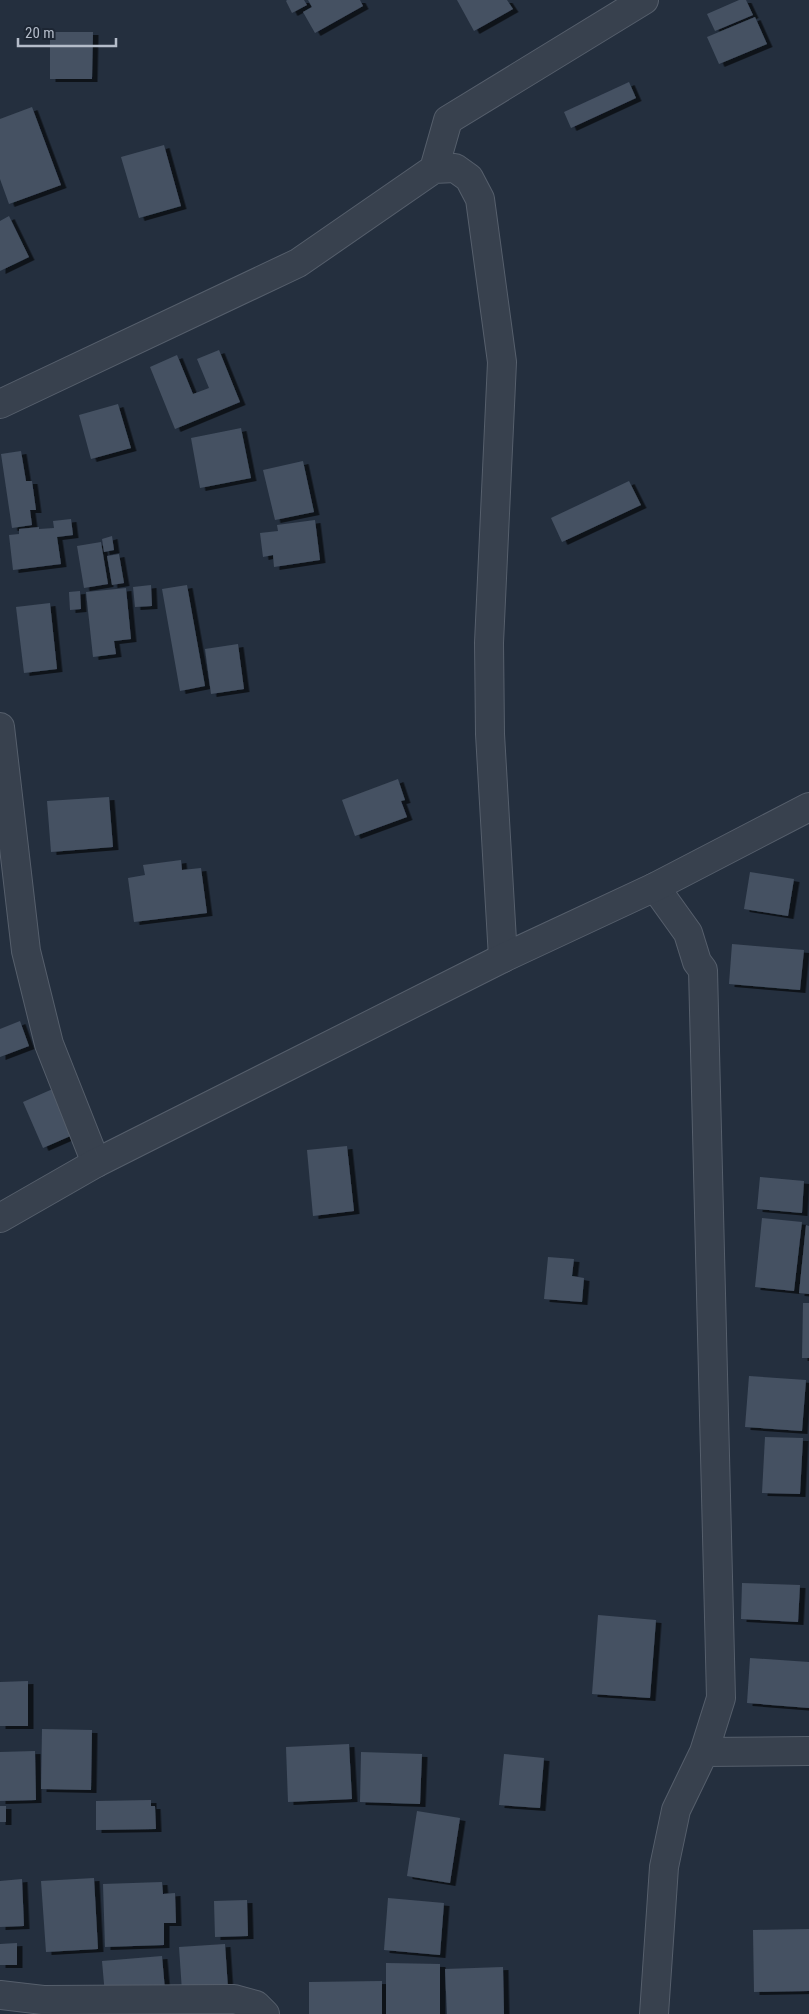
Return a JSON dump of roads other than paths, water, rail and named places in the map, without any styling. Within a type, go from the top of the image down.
[{"type":"street","points":[[434,169],[448,120],[644,0]]},
{"type":"street","points":[[0,404],[298,263],[434,169],[455,168],[469,178],[480,199],[502,362],[489,643],[490,734],[503,958]]},
{"type":"street","points":[[0,727],[26,951],[49,1044],[96,1163]]},
{"type":"street","points":[[0,1218],[96,1163],[503,958],[655,887],[809,807]]},
{"type":"street","points":[[654,2014],[664,1867],[676,1810],[704,1752],[721,1698],[703,970],[697,962],[688,933],[655,887]]},
{"type":"street","points":[[704,1752],[809,1751]]},
{"type":"street","points":[[0,1995],[43,2000],[234,1998],[256,2005],[265,2014]]}]
